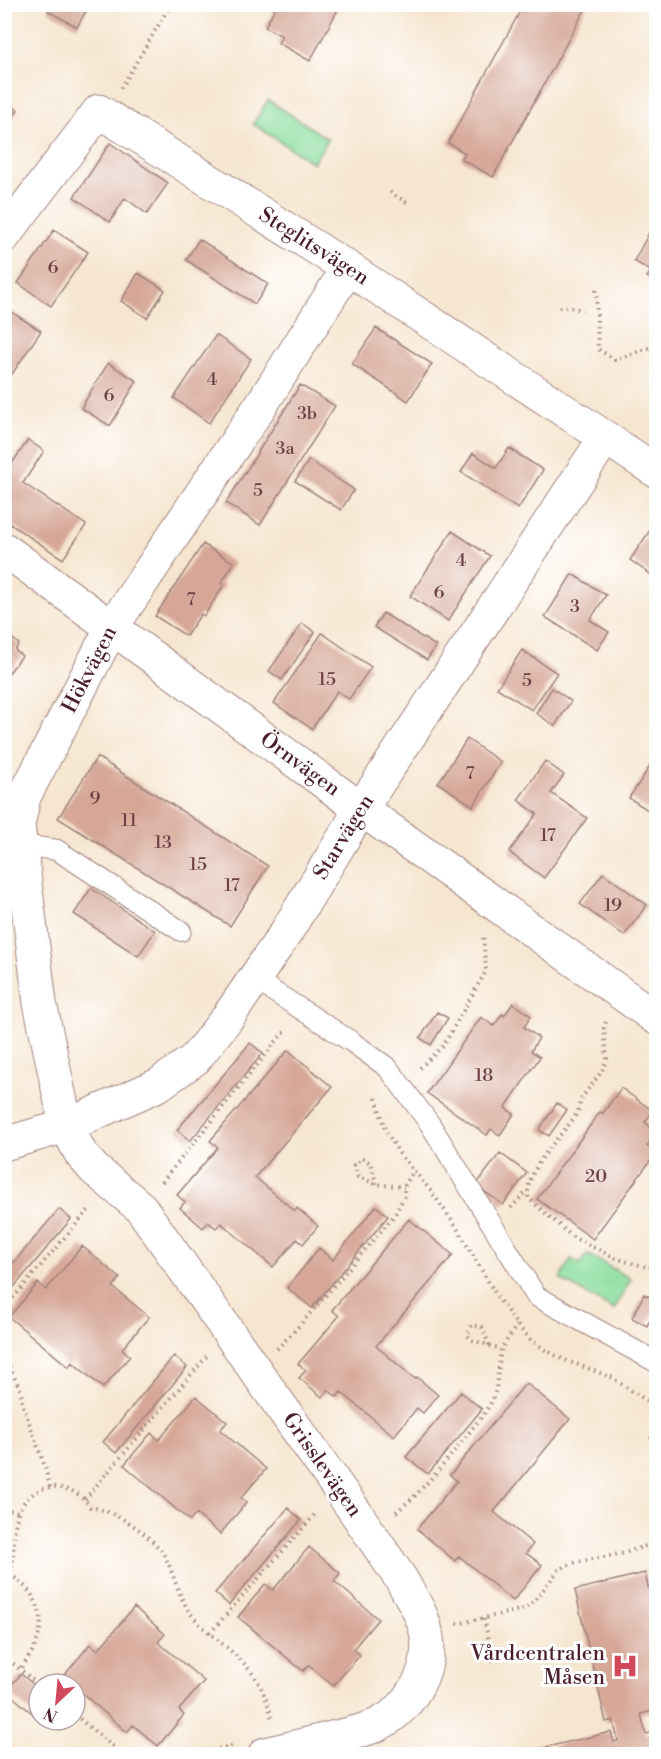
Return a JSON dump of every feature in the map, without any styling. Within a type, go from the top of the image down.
[{"type":"street","points":[[4,236],[99,111],[105,115]]},
{"type":"street","name":"Steglitsvägen","points":[[105,115],[348,268],[657,471]]},
{"type":"street","name":"Hökvägen","points":[[66,1126],[40,1003],[18,825],[24,797],[112,627],[265,399],[348,268]]},
{"type":"street","name":"Starvägen","points":[[4,1144],[66,1126],[158,1085],[195,1059],[228,1017],[285,934],[361,809],[605,438]]},
{"type":"street","name":"Örnvägen","points":[[4,549],[361,809],[657,1018]]},
{"type":"street","name":"Grisslevägen","points":[[66,1126],[81,1154],[93,1169],[141,1208],[401,1579],[423,1623],[427,1638],[424,1669],[408,1700],[393,1715],[378,1725],[356,1733],[262,1750]]},
{"type":"lane","points":[[21,845],[57,850],[181,931]]},
{"type":"lane","points":[[254,979],[388,1068],[430,1124],[536,1296],[657,1362]]},
{"type":"path","points":[[105,115],[171,4]]},
{"type":"path","points":[[390,192],[409,204]]},
{"type":"path","points":[[596,290],[598,349],[615,360],[651,347],[657,351]]},
{"type":"path","points":[[559,307],[583,310]]},
{"type":"path","points":[[401,1085],[443,1046],[486,971],[482,938],[496,905]]},
{"type":"path","points":[[617,990],[604,1028],[606,1064],[582,1098],[577,1114],[552,1144],[530,1179],[526,1191],[528,1199],[574,1239],[618,1259],[650,1268],[657,1273]]},
{"type":"path","points":[[141,1208],[283,1033],[322,1023]]},
{"type":"path","points":[[376,1184],[370,1163],[361,1158],[354,1165],[358,1177],[376,1184],[404,1187]]},
{"type":"path","points":[[273,1354],[394,1216],[404,1197],[404,1187],[414,1170]]},
{"type":"path","points":[[4,1305],[8,1304],[93,1204]]},
{"type":"path","points":[[650,1268],[657,1259]]},
{"type":"path","points":[[489,1345],[482,1327],[472,1325],[467,1335],[472,1340],[501,1349]]},
{"type":"path","points":[[394,1514],[419,1491],[483,1415],[496,1389],[501,1349],[517,1325]]},
{"type":"path","points":[[85,1499],[210,1352]]},
{"type":"path","points":[[4,1356],[21,1391],[22,1403],[50,1487]]},
{"type":"path","points":[[4,1590],[10,1574],[18,1512],[30,1496],[38,1490],[50,1487],[70,1490],[85,1499],[90,1507],[121,1517],[155,1544],[169,1563],[185,1607],[196,1622],[243,1661],[256,1677],[268,1704],[262,1750],[195,1755]]},
{"type":"path","points":[[210,1632],[321,1507]]},
{"type":"path","points":[[4,1509],[18,1512]]},
{"type":"path","points":[[427,1638],[448,1634],[456,1624],[524,1609],[534,1601],[559,1570],[566,1566],[625,1553],[657,1542]]},
{"type":"path","points":[[10,1574],[32,1593],[37,1602],[40,1619],[37,1642],[20,1669]]},
{"type":"path","points":[[484,1619],[494,1665]]},
{"type":"path","points":[[4,1656],[27,1675]]},
{"type":"path","points":[[87,1725],[122,1755]]},
{"type":"path","points":[[4,1734],[11,1755]]},
{"type":"green space","points":[[268,100],[328,139],[313,163],[253,124]]},
{"type":"green space","points":[[587,1254],[631,1279],[614,1310],[560,1279],[571,1259],[581,1264]]},
{"type":"building","points":[[52,4],[90,4],[77,27],[48,11]]},
{"type":"building","points":[[277,4],[341,4],[310,61],[278,43],[282,36],[265,27]]},
{"type":"building","points":[[524,4],[588,4],[493,177],[461,159],[465,153],[448,143]]},
{"type":"building","points":[[4,101],[18,110],[4,130]]},
{"type":"building","points":[[110,143],[168,183],[147,214],[125,198],[110,222],[74,197]]},
{"type":"building","points":[[656,220],[656,282],[647,277],[651,271],[634,261]]},
{"type":"building","points":[[54,230],[88,252],[51,306],[18,283]]},
{"type":"building","points":[[199,239],[268,284],[255,304],[186,260]]},
{"type":"building","points":[[138,273],[165,290],[147,318],[121,301]]},
{"type":"building","points":[[4,307],[41,331],[12,374],[4,369]]},
{"type":"building","points":[[376,328],[432,364],[408,401],[352,364]]},
{"type":"building","points":[[216,335],[251,359],[209,423],[174,398]]},
{"type":"building","points":[[108,363],[137,381],[110,426],[81,408]]},
{"type":"building","points":[[300,385],[335,406],[260,525],[226,503]]},
{"type":"building","points":[[28,440],[44,451],[23,483],[86,525],[63,559],[4,520],[4,507],[12,496],[4,491],[4,475]]},
{"type":"building","points":[[509,448],[543,470],[518,509],[461,472],[473,453],[496,468]]},
{"type":"building","points":[[309,460],[354,490],[341,510],[295,481]]},
{"type":"building","points":[[656,524],[656,578],[630,560]]},
{"type":"building","points":[[452,531],[490,556],[448,621],[410,596]]},
{"type":"building","points":[[203,544],[234,563],[221,583],[224,585],[204,616],[201,614],[186,636],[155,616]]},
{"type":"building","points":[[572,574],[606,595],[590,620],[609,632],[597,650],[545,617]]},
{"type":"building","points":[[383,613],[436,646],[427,660],[374,627]]},
{"type":"building","points":[[302,623],[315,632],[282,680],[269,671]]},
{"type":"building","points":[[4,632],[19,644],[15,650],[22,656],[4,679]]},
{"type":"building","points":[[322,633],[371,667],[349,699],[337,691],[312,729],[274,703]]},
{"type":"building","points":[[522,650],[557,673],[532,710],[497,688]]},
{"type":"building","points":[[552,688],[571,701],[555,726],[536,713]]},
{"type":"building","points":[[467,739],[501,762],[473,806],[438,783]]},
{"type":"building","points":[[97,757],[268,866],[230,926],[58,818]]},
{"type":"building","points":[[656,757],[656,811],[653,809],[651,812],[629,798]]},
{"type":"building","points":[[545,761],[564,775],[551,793],[587,818],[544,878],[509,852],[537,814],[518,800]]},
{"type":"building","points":[[603,873],[647,905],[624,936],[580,904]]},
{"type":"building","points":[[91,888],[155,931],[138,956],[74,914]]},
{"type":"building","points":[[513,1003],[531,1016],[524,1027],[539,1038],[531,1051],[540,1057],[505,1108],[514,1114],[500,1135],[491,1129],[487,1135],[427,1093],[481,1017],[494,1026]]},
{"type":"building","points":[[437,1012],[448,1018],[431,1045],[420,1038]]},
{"type":"building","points":[[250,1043],[263,1053],[190,1141],[177,1130]]},
{"type":"building","points":[[288,1050],[332,1087],[255,1177],[295,1211],[297,1208],[318,1226],[303,1244],[297,1239],[273,1267],[221,1223],[216,1228],[208,1222],[203,1228],[180,1208],[185,1202],[177,1195],[218,1147],[210,1141]]},
{"type":"building","points":[[621,1088],[653,1111],[645,1122],[656,1131],[647,1146],[656,1153],[593,1239],[537,1199],[600,1112],[603,1113]]},
{"type":"building","points":[[557,1103],[567,1110],[549,1136],[539,1130]]},
{"type":"building","points":[[500,1153],[527,1173],[503,1205],[476,1185]]},
{"type":"building","points":[[376,1206],[388,1216],[312,1308],[287,1288],[319,1248],[333,1260]]},
{"type":"building","points":[[59,1209],[71,1219],[14,1287],[4,1280],[4,1274]]},
{"type":"building","points":[[409,1219],[453,1255],[376,1346],[438,1395],[423,1413],[417,1408],[394,1436],[341,1392],[337,1397],[328,1390],[322,1397],[299,1378],[306,1370],[298,1364],[339,1316],[332,1310]]},
{"type":"building","points":[[82,1246],[120,1278],[113,1287],[149,1317],[122,1349],[130,1356],[103,1388],[72,1362],[69,1367],[9,1317],[38,1283],[46,1290]]},
{"type":"building","points":[[644,1294],[656,1300],[656,1308],[647,1326],[632,1318]]},
{"type":"building","points":[[174,1356],[187,1367],[116,1453],[103,1442]]},
{"type":"building","points":[[526,1383],[570,1419],[494,1512],[533,1544],[526,1553],[542,1565],[513,1601],[459,1556],[455,1561],[417,1529],[457,1481],[450,1475]]},
{"type":"building","points":[[461,1392],[482,1409],[428,1474],[406,1457]]},
{"type":"building","points":[[196,1396],[227,1422],[220,1430],[266,1469],[241,1498],[247,1502],[220,1534],[196,1514],[190,1521],[124,1465],[151,1433],[159,1440]]},
{"type":"building","points":[[656,1426],[656,1442],[650,1438]]},
{"type":"building","points":[[288,1508],[301,1520],[229,1605],[215,1593]]},
{"type":"building","points":[[309,1547],[340,1573],[334,1581],[378,1619],[353,1649],[360,1655],[333,1686],[309,1665],[303,1671],[238,1617],[265,1584],[273,1590]]},
{"type":"building","name":"Vårdcentralen Måsen","points":[[645,1573],[656,1621],[656,1710],[641,1714],[646,1734],[656,1732],[656,1754],[517,1754],[611,1732],[614,1742],[618,1741],[613,1720],[606,1722],[575,1590]]},
{"type":"building","points":[[134,1607],[165,1634],[158,1642],[204,1681],[179,1710],[184,1715],[158,1746],[133,1725],[127,1732],[87,1697],[87,1672],[67,1672],[90,1644],[98,1650]]},
{"type":"building","points":[[21,1674],[27,1679],[27,1709],[6,1691]]},
{"type":"building","name":"Vårdcentralen Måsen","points":[[479,1749],[481,1754],[457,1754],[462,1752]]},
{"type":"place","name":"Vårdcentralen Måsen","points":[[625,1666]]}]
